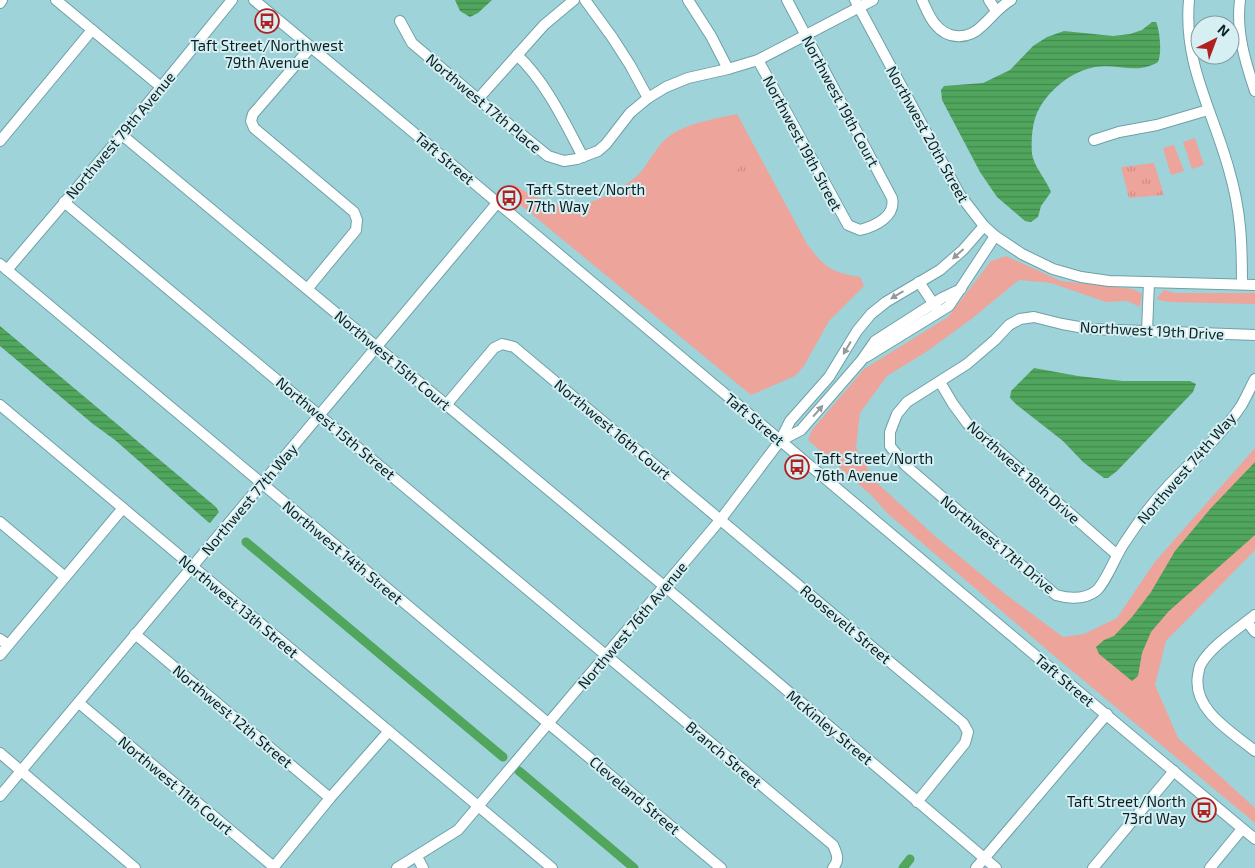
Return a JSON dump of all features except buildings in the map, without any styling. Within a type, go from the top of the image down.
[{"type":"street","points":[[56,0],[161,87]]},
{"type":"street","name":"Northwest 79th Avenue","points":[[4,267],[122,135],[232,0]]},
{"type":"street","name":"Taft Street","points":[[254,0],[498,202],[606,295],[1255,839]]},
{"type":"street","points":[[478,99],[544,25],[574,0]]},
{"type":"street","points":[[585,0],[616,44],[648,98]]},
{"type":"street","points":[[688,0],[711,36],[728,69]]},
{"type":"street","name":"Northwest 19th Court","points":[[787,0],[892,198],[893,203],[889,214],[884,218],[860,230],[848,225]]},
{"type":"street","points":[[517,55],[540,82],[583,158],[602,148],[630,113],[648,98],[666,87],[688,78],[758,60],[806,35],[857,4],[873,0]]},
{"type":"street","points":[[922,0],[935,24],[947,34],[960,38],[972,34],[1000,6],[1011,0]]},
{"type":"street","points":[[988,0],[996,11]]},
{"type":"street","points":[[1189,0],[1188,37],[1196,73],[1229,169],[1238,202],[1242,233],[1242,284]]},
{"type":"street","points":[[1240,0],[1238,16],[1240,40],[1255,91]]},
{"type":"street","name":"Northwest 20th Street","points":[[857,4],[960,195],[984,226],[996,236],[1022,254],[1053,269],[1081,277],[1109,281],[1255,285]]},
{"type":"street","name":"Northwest 17th Place","points":[[400,21],[412,43],[548,156],[564,161],[583,158]]},
{"type":"street","points":[[0,141],[92,30]]},
{"type":"street","points":[[308,288],[356,230],[357,220],[354,212],[254,128],[250,121],[253,114],[311,47]]},
{"type":"street","name":"Northwest 19th Street","points":[[758,60],[848,225]]},
{"type":"street","points":[[1094,140],[1119,132],[1157,125],[1208,110]]},
{"type":"street","name":"Northwest 15th Court","points":[[122,135],[664,586]]},
{"type":"street","name":"Northwest 15th Street","points":[[64,202],[606,655]]},
{"type":"street","name":"Northwest 77th Way","points":[[0,796],[498,202]]},
{"type":"street","name":"Northwest 76th Avenue","points":[[398,868],[458,830],[720,519],[780,441],[790,421],[829,377],[857,331],[871,314],[886,302],[940,270],[963,250],[984,226]]},
{"type":"street","name":"Northwest 76th Avenue","points":[[780,441],[801,430],[875,342],[936,308],[960,289],[996,236]]},
{"type":"street","name":"Northwest 14th Street","points":[[4,267],[549,723]]},
{"type":"street","points":[[919,282],[936,308]]},
{"type":"street","points":[[1147,331],[1149,282]]},
{"type":"street","name":"Northwest 19th Drive","points":[[940,382],[967,364],[1009,325],[1020,319],[1034,317],[1090,329],[1255,334]]},
{"type":"street","name":"Northwest 16th Court","points":[[446,405],[494,348],[502,344],[514,346],[720,519]]},
{"type":"street","name":"Northwest 74th Way","points":[[1102,583],[1116,554],[1136,526],[1168,486],[1222,431],[1242,406],[1255,379]]},
{"type":"street","name":"Northwest 17th Drive","points":[[940,382],[907,402],[897,414],[890,432],[890,446],[905,465],[1056,594],[1066,598],[1079,598],[1091,594],[1102,583]]},
{"type":"street","name":"Northwest 18th Drive","points":[[940,382],[967,423],[1116,554]]},
{"type":"street","name":"Northwest 13th Street","points":[[0,405],[552,868]]},
{"type":"street","points":[[0,655],[4,642],[123,508]]},
{"type":"street","name":"Roosevelt Street","points":[[720,519],[963,722],[968,732],[965,743],[917,802]]},
{"type":"street","points":[[0,522],[64,576]]},
{"type":"street","name":"McKinley Street","points":[[664,586],[996,868]]},
{"type":"street","points":[[1255,632],[1251,619],[1210,651],[1200,665],[1197,682],[1202,702],[1212,715],[1255,751]]},
{"type":"street","name":"Northwest 12th Street","points":[[135,634],[330,798]]},
{"type":"street","name":"Branch Street","points":[[606,655],[833,845],[838,855],[837,864],[833,868]]},
{"type":"street","name":"Northwest 11th Court","points":[[79,703],[274,867]]},
{"type":"street","points":[[976,868],[1106,714]]},
{"type":"street","name":"Cleveland Street","points":[[549,723],[721,868]]},
{"type":"street","points":[[274,867],[330,798],[389,731]]},
{"type":"street","points":[[0,754],[136,868]]},
{"type":"street","points":[[1093,868],[1174,771]]},
{"type":"street","points":[[1210,868],[1242,829]]},
{"type":"street","points":[[417,857],[423,868]]},
{"type":"green space","points":[[737,114],[807,244],[829,268],[860,277],[864,286],[829,321],[804,366],[795,376],[751,395],[505,192],[513,184],[525,192],[555,204],[577,206],[586,204],[617,190],[634,178],[644,168],[662,142],[672,134],[695,124]]},
{"type":"green space","points":[[1195,138],[1204,165],[1192,169],[1183,142]]},
{"type":"green space","points":[[1174,145],[1184,171],[1171,175],[1163,148]]},
{"type":"green space","points":[[742,160],[752,166],[749,183],[734,178]]},
{"type":"green space","points":[[1154,163],[1164,195],[1129,198],[1121,167]]},
{"type":"green space","points":[[1006,256],[1061,281],[1133,289],[1142,294],[1140,307],[1127,301],[1106,302],[1051,283],[1019,280],[970,320],[926,352],[887,376],[860,413],[856,448],[875,481],[937,538],[1004,593],[1063,637],[1084,634],[1117,618],[1154,563],[1255,448],[1255,550],[1166,641],[1155,685],[1178,738],[1255,808],[1255,823],[1053,655],[887,513],[871,495],[808,440],[812,430],[864,369],[948,317],[991,261]]},
{"type":"green space","points":[[1164,290],[1175,293],[1255,293],[1255,304],[1168,302],[1156,299]]},
{"type":"shaded area","points":[[455,0],[492,0],[478,13],[470,17],[460,11]]},
{"type":"shaded area","points":[[1152,22],[1156,22],[1159,36],[1160,54],[1158,62],[1142,68],[1103,66],[1086,69],[1062,82],[1044,102],[1033,125],[1032,154],[1035,164],[1051,192],[1041,206],[1038,217],[1031,222],[1025,221],[997,197],[980,172],[942,100],[941,90],[944,86],[983,83],[1010,70],[1033,46],[1047,37],[1064,31],[1113,36],[1142,30]]},
{"type":"shaded area","points":[[0,326],[216,507],[219,512],[210,523],[115,440],[93,424],[0,346]]},
{"type":"shaded area","points":[[1034,368],[1078,376],[1123,381],[1190,381],[1196,384],[1193,392],[1117,471],[1108,478],[1104,478],[1083,462],[1063,441],[1010,398],[1011,391]]},
{"type":"shaded area","points":[[1255,462],[1255,535],[1169,611],[1151,632],[1142,653],[1138,676],[1132,681],[1099,654],[1096,647],[1104,640],[1114,636],[1132,617],[1151,592],[1175,551],[1211,508]]},
{"type":"waterway","points":[[246,542],[503,757]]},
{"type":"waterway","points":[[519,771],[634,868]]},
{"type":"waterway","points":[[903,868],[910,859]]},
{"type":"place","name":"Taft Street/Northwest 79th Avenue","points":[[267,21]]},
{"type":"place","name":"Taft Street/North 77th Way","points":[[509,198]]},
{"type":"place","name":"Taft Street/North 76th Avenue","points":[[797,467]]},
{"type":"place","name":"Taft Street/North 73rd Way","points":[[1204,810]]}]
